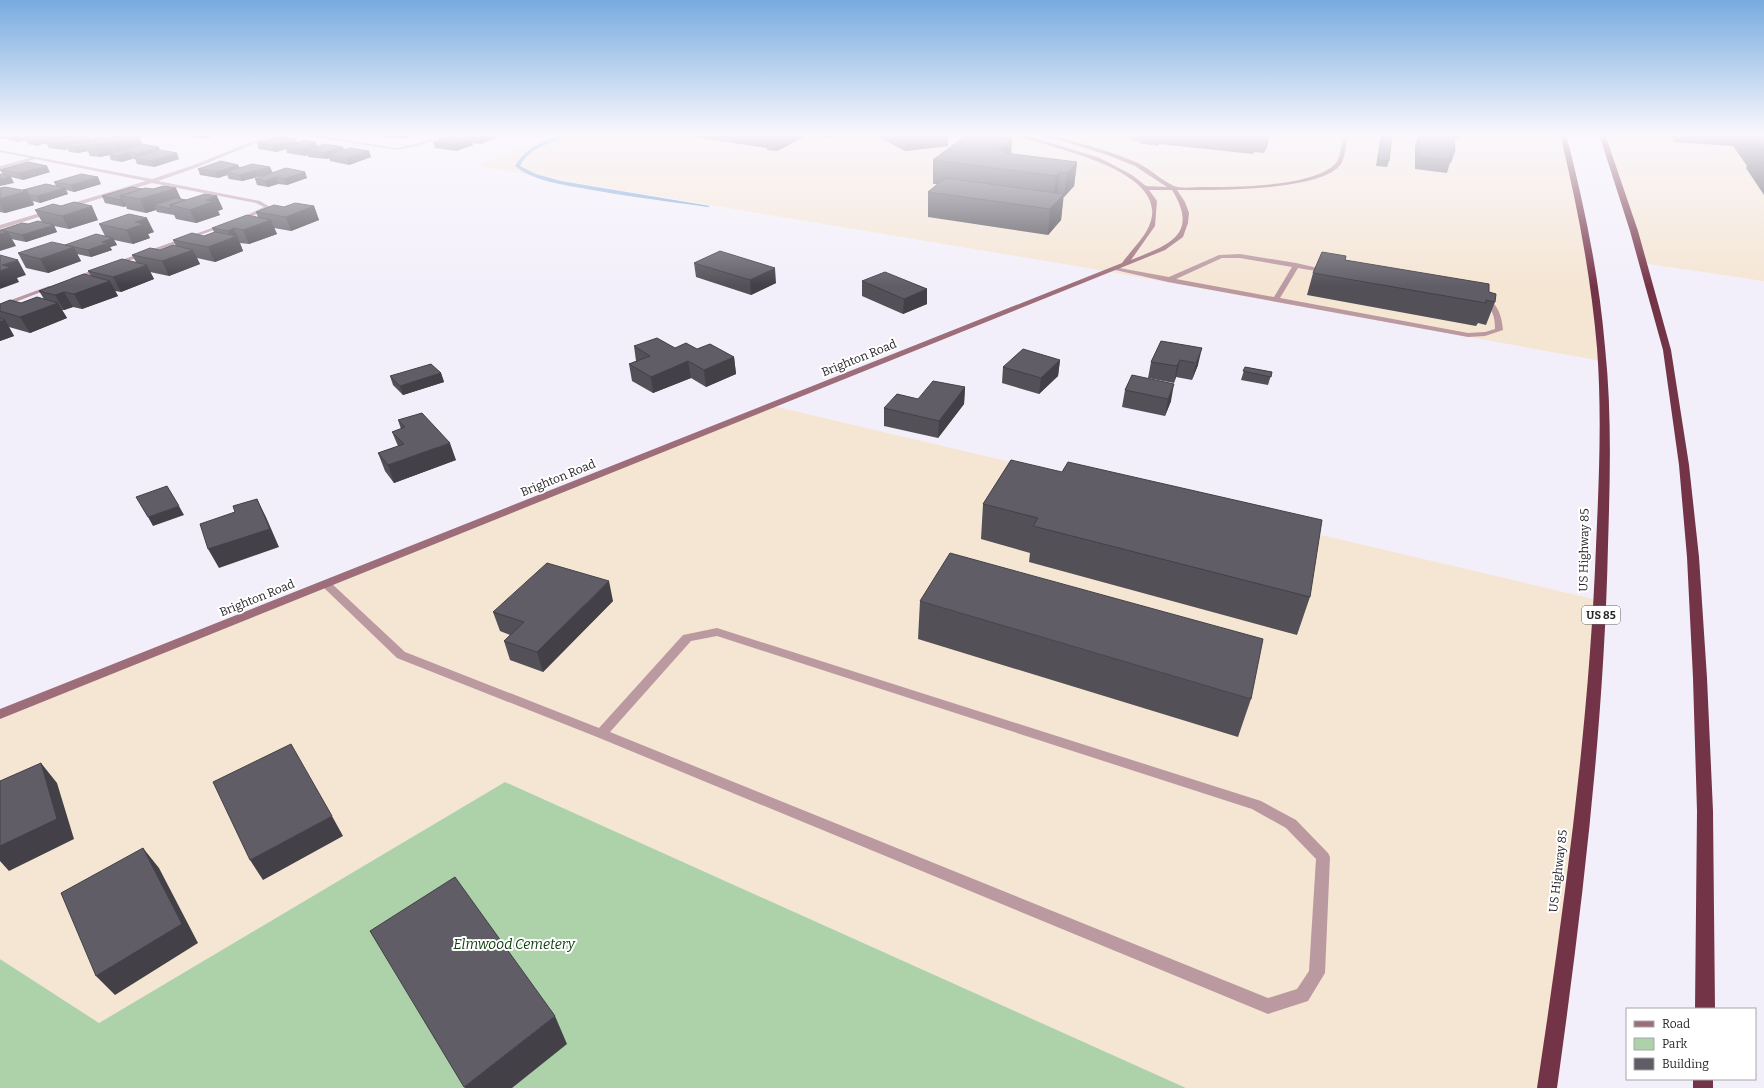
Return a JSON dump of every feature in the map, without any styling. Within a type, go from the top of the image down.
[{"type":"highway","name":"US Highway 85","points":[[1548,1088],[1588,782],[1601,609],[1604,396],[1599,321],[1585,235],[1575,185]]},
{"type":"highway","points":[[1619,185],[1634,231],[1667,350],[1684,465],[1693,557],[1700,678],[1705,811],[1705,1008]]},
{"type":"main road","points":[[1125,264],[1152,226],[1154,201],[1141,185]]},
{"type":"main road","points":[[1168,185],[1173,188]]},
{"type":"main road","points":[[1145,188],[1266,185]]},
{"type":"main road","name":"Brighton Road","points":[[0,714],[1163,249],[1182,236],[1185,223],[1186,213],[1173,188]]},
{"type":"street","points":[[60,208],[137,185]]},
{"type":"street","points":[[67,282],[245,218],[264,210],[267,207],[258,202],[169,185]]},
{"type":"street","points":[[0,227],[52,211]]},
{"type":"street","points":[[1168,280],[1221,256],[1240,256],[1334,272]]},
{"type":"street","points":[[1275,300],[1296,266]]},
{"type":"street","points":[[1114,269],[1275,300],[1468,334],[1485,334],[1499,330],[1499,315],[1492,306],[1485,301],[1477,299]]},
{"type":"street","points":[[0,306],[59,284]]},
{"type":"street","points":[[326,584],[401,655],[601,734],[1268,1006],[1302,995],[1317,973],[1323,857],[1291,824],[1256,805],[717,632],[687,638],[601,734]]},
{"type":"shaded area","points":[[589,185],[1574,185],[1585,235],[1602,361],[1088,268]]},
{"type":"shaded area","points":[[1619,185],[1764,185],[1764,281],[1642,263],[1631,220]]},
{"type":"shaded area","points":[[773,406],[1602,601],[1547,1088],[1186,1088],[505,782],[99,1023],[0,959],[0,714]]},
{"type":"green space","name":"Elmwood Cemetery","points":[[505,782],[1186,1088],[0,1088],[0,959],[99,1023]]},
{"type":"building","points":[[43,185],[65,188],[37,196],[29,195],[27,191],[23,190]]},
{"type":"building","points":[[937,185],[995,185],[1064,194],[1050,209],[928,192]]},
{"type":"building","points":[[164,186],[176,188],[140,199],[120,196],[145,188],[153,189]]},
{"type":"building","points":[[5,187],[27,191],[0,199],[0,188]]},
{"type":"building","points":[[132,187],[142,189],[120,196],[122,200],[102,196]]},
{"type":"building","points":[[205,194],[217,196],[206,200],[214,201],[190,210],[170,205]]},
{"type":"building","points":[[176,198],[186,200],[170,205],[171,209],[154,205]]},
{"type":"building","points":[[74,202],[92,206],[62,216],[35,210],[53,204],[61,206]]},
{"type":"building","points":[[295,203],[314,206],[286,217],[256,212],[274,205],[284,207]]},
{"type":"building","points":[[129,214],[147,218],[135,222],[144,224],[126,230],[99,224]]},
{"type":"building","points":[[247,215],[271,220],[243,230],[234,228],[228,231],[212,228]]},
{"type":"building","points":[[38,221],[54,225],[22,235],[1,230],[22,223],[28,224]]},
{"type":"building","points":[[0,230],[8,232],[0,234]]},
{"type":"building","points":[[215,232],[237,236],[208,247],[173,240],[192,233],[204,236]]},
{"type":"building","points":[[96,234],[113,238],[102,242],[108,243],[88,250],[65,245]]},
{"type":"building","points":[[52,242],[74,247],[40,259],[18,253]]},
{"type":"building","points":[[173,245],[193,250],[162,261],[132,255],[150,248],[160,250]]},
{"type":"building","points":[[720,251],[775,268],[750,280],[694,263]]},
{"type":"building","points":[[1322,252],[1346,256],[1345,260],[1489,284],[1489,292],[1496,294],[1495,302],[1486,300],[1486,303],[1313,273]]},
{"type":"building","points":[[0,255],[18,260],[2,265],[11,267],[0,271]]},
{"type":"building","points":[[122,259],[147,265],[113,277],[88,271]]},
{"type":"building","points":[[885,272],[927,289],[904,299],[862,281]]},
{"type":"building","points":[[84,274],[110,281],[74,294],[64,292],[55,295],[39,291]]},
{"type":"building","points":[[37,297],[58,303],[20,317],[0,311],[0,304],[10,300],[21,303]]},
{"type":"building","points":[[657,338],[675,348],[686,343],[697,349],[710,344],[734,357],[704,370],[688,361],[651,377],[629,364],[650,356],[634,346]]},
{"type":"building","points":[[1161,341],[1202,348],[1196,363],[1180,360],[1177,366],[1151,362]]},
{"type":"building","points":[[1023,349],[1060,360],[1041,378],[1003,367]]},
{"type":"building","points":[[431,364],[441,373],[400,386],[390,376]]},
{"type":"building","points":[[1245,367],[1272,372],[1271,377],[1243,371]]},
{"type":"building","points":[[1132,375],[1174,384],[1168,399],[1125,390]]},
{"type":"building","points":[[933,381],[965,387],[939,421],[884,408],[897,394],[918,399]]},
{"type":"building","points":[[422,413],[450,443],[388,465],[378,453],[404,444],[392,432],[405,427],[398,420]]},
{"type":"building","points":[[1011,460],[1062,472],[1068,462],[1322,520],[1310,597],[1033,526],[1038,518],[983,504]]},
{"type":"building","points":[[167,486],[179,506],[148,517],[136,497]]},
{"type":"building","points":[[257,499],[270,529],[208,549],[200,524],[235,512],[233,506]]},
{"type":"building","points":[[950,553],[1263,639],[1251,699],[920,601]]},
{"type":"building","points":[[547,563],[609,581],[537,652],[504,641],[524,622],[493,612]]},
{"type":"building","points":[[291,744],[332,816],[250,860],[213,782]]},
{"type":"building","points":[[41,763],[57,819],[0,846],[0,781]]},
{"type":"building","points":[[143,848],[182,924],[96,976],[61,893]]},
{"type":"building","points":[[455,877],[555,1016],[464,1087],[370,931]]},
{"type":"waterway","points":[[571,185],[708,206]]}]
